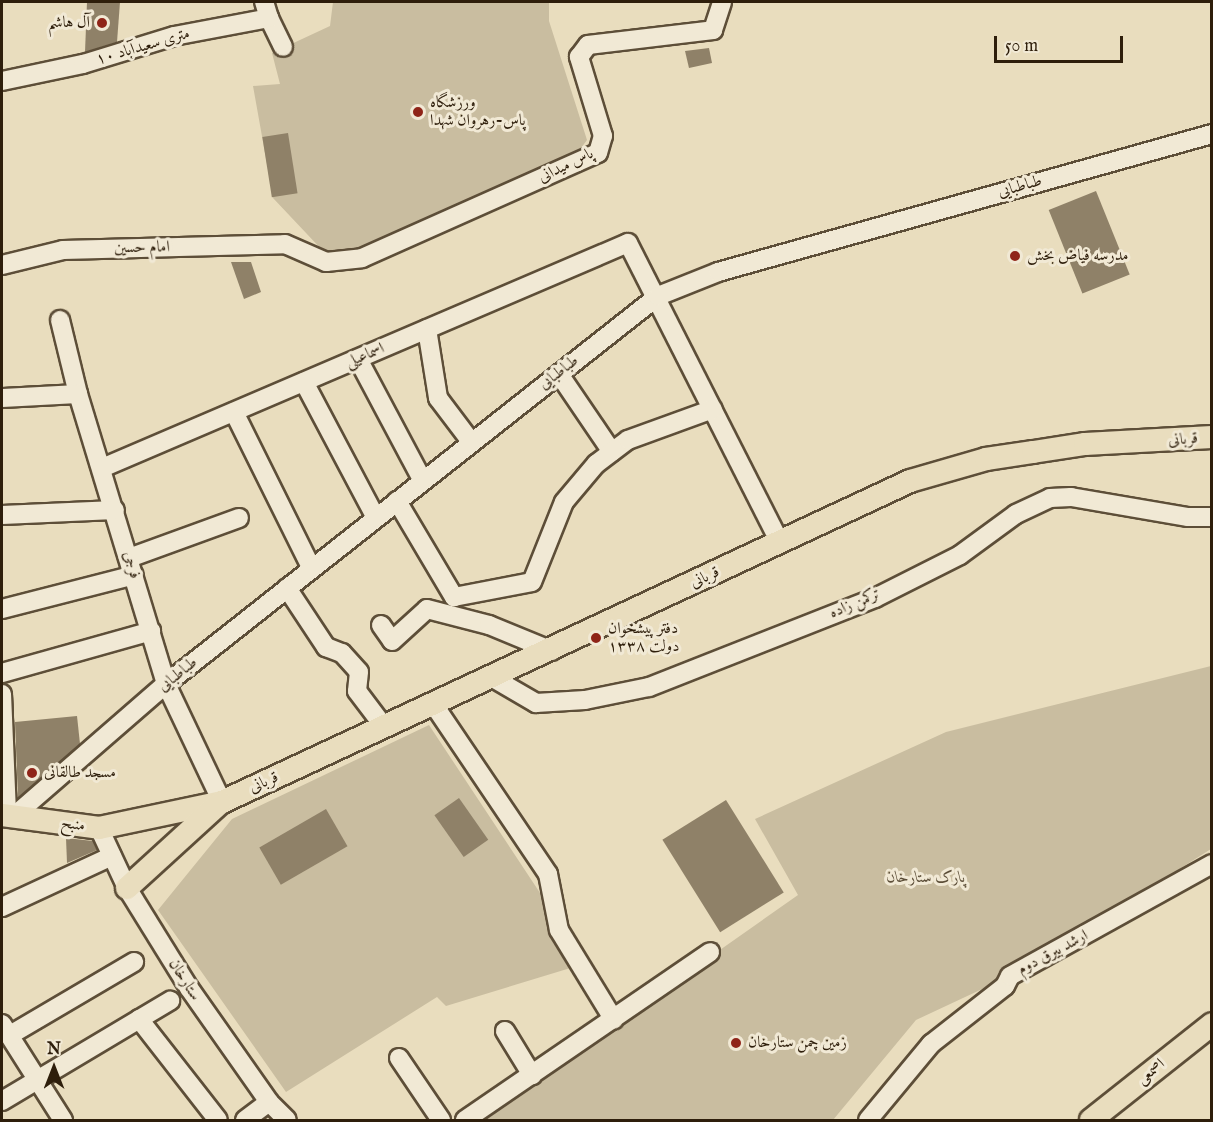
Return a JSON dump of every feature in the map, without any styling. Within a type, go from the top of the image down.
[{"type":"main road","name":"قربانی","points":[[222,802],[552,651],[910,481],[986,459],[1085,444],[1212,436]]},
{"type":"main road","name":"منبح","points":[[7,816],[99,828],[222,802]]},
{"type":"main road","points":[[126,888],[222,802]]},
{"type":"main road","name":"اصمعی","points":[[1091,1120],[1212,1024]]},
{"type":"street","name":"پاس میدانی","points":[[285,244],[326,262],[362,258],[598,153],[603,136],[579,57],[588,45],[713,30],[722,2]]},
{"type":"street","points":[[266,10],[283,47]]},
{"type":"street","name":"۱۰ متری سعیدآباد","points":[[2,81],[83,64],[266,10]]},
{"type":"street","name":"طباطبایی","points":[[7,816],[166,684],[658,296],[718,272],[1212,134]]},
{"type":"street","name":"اسماعیلی","points":[[102,468],[628,243],[658,296]]},
{"type":"street","name":"امام حسین","points":[[2,265],[63,250],[285,244]]},
{"type":"street","points":[[658,296],[780,543]]},
{"type":"street","name":"فرجی","points":[[60,320],[78,394],[166,684],[222,802]]},
{"type":"street","points":[[427,330],[438,398],[472,443]]},
{"type":"street","points":[[358,359],[423,481]]},
{"type":"street","points":[[559,374],[612,452]]},
{"type":"street","points":[[304,382],[376,518]]},
{"type":"street","points":[[2,398],[78,394]]},
{"type":"street","points":[[397,501],[454,597],[532,582],[564,502],[596,464],[628,440],[713,409]]},
{"type":"street","points":[[234,412],[312,568]]},
{"type":"street","name":"ترکمن زاده","points":[[493,678],[536,703],[585,700],[649,687],[875,598],[960,555],[1017,514],[1050,498],[1071,497],[1188,517],[1212,517]]},
{"type":"street","points":[[2,515],[115,510]]},
{"type":"street","points":[[2,609],[132,567],[239,518]]},
{"type":"street","points":[[287,588],[326,647],[342,653],[359,672],[357,691],[385,728]]},
{"type":"street","points":[[381,625],[392,641],[427,609],[489,626],[552,651]]},
{"type":"street","points":[[2,673],[151,631]]},
{"type":"street","points":[[2,694],[7,816]]},
{"type":"street","points":[[434,705],[548,874],[559,930],[614,1020]]},
{"type":"street","name":"ستارخان","points":[[99,828],[126,888],[189,988],[269,1102],[287,1120]]},
{"type":"street","points":[[2,907],[112,856]]},
{"type":"street","name":"ارشد بیرق دوم","points":[[868,1120],[931,1044],[1005,986],[1010,976],[1212,864]]},
{"type":"street","points":[[465,1120],[710,952]]},
{"type":"street","points":[[63,1120],[34,1079],[6,1029],[134,962]]},
{"type":"street","points":[[2,1101],[34,1079],[170,1001]]},
{"type":"street","points":[[139,1019],[218,1120]]},
{"type":"street","points":[[505,1031],[532,1075]]},
{"type":"street","points":[[399,1058],[441,1120]]},
{"type":"street","points":[[244,1120],[269,1102]]},
{"type":"green space","name":"ورزشگاه پاس-رهروان شهدا","points":[[333,2],[549,2],[549,21],[587,140],[578,152],[355,250],[323,251],[273,198],[253,86],[280,84],[272,53],[330,26]]},
{"type":"green space","name":"پارک ستارخان","points":[[1211,666],[1211,849],[1010,976],[916,1020],[833,1120],[478,1120],[798,895],[755,819],[946,732]]},
{"type":"green space","points":[[429,725],[544,899],[577,966],[446,1006],[437,997],[286,1092],[158,910],[232,819]]},
{"type":"building","name":"آل هاشم","points":[[87,2],[120,2],[117,42],[85,52]]},
{"type":"building","points":[[709,48],[712,63],[689,68],[685,51]]},
{"type":"building","points":[[288,133],[298,193],[272,197],[262,137]]},
{"type":"building","points":[[1096,191],[1130,274],[1082,294],[1049,210]]},
{"type":"building","points":[[231,262],[251,262],[261,292],[244,299]]},
{"type":"building","name":"مسجد طالقانی","points":[[77,716],[80,744],[18,798],[15,722]]},
{"type":"building","points":[[459,798],[488,840],[464,857],[434,815]]},
{"type":"building","points":[[726,800],[784,892],[720,932],[662,840]]},
{"type":"building","points":[[326,809],[348,846],[281,885],[259,848]]},
{"type":"building","points":[[66,838],[93,841],[97,850],[67,863]]},
{"type":"place","name":"آل هاشم","points":[[102,23]]},
{"type":"place","name":"ورزشگاه پاس-رهروان شهدا","points":[[418,112]]},
{"type":"place","name":"مدرسه فیاض بخش","points":[[1015,256]]},
{"type":"place","name":"دفتر پیشخوان دولت ۱۳۳۸","points":[[596,638]]},
{"type":"place","name":"مسجد طالقانی","points":[[32,773]]},
{"type":"place","name":"زمین چمن ستارخان","points":[[736,1043]]}]
